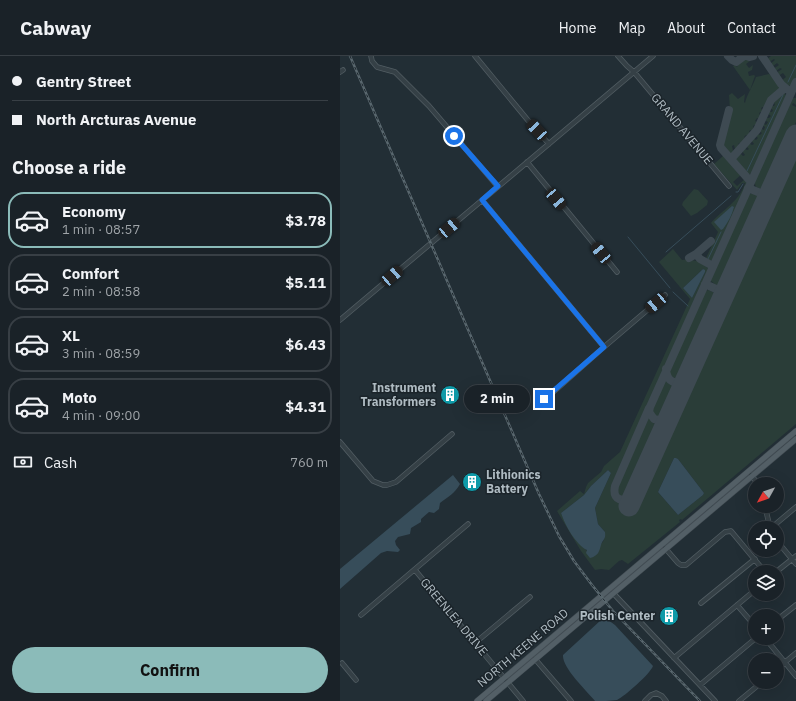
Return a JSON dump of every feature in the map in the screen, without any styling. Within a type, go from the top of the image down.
[{"type":"main road","name":"NORTH KEENE ROAD","points":[[476,701],[796,431]]},
{"type":"main road","name":"NORTH KEENE ROAD","points":[[486,701],[796,439]]},
{"type":"street","points":[[371,56],[372,61],[377,67],[395,72],[429,106],[498,186]]},
{"type":"street","points":[[475,56],[549,144]]},
{"type":"street","name":"GRAND AVENUE","points":[[618,56],[634,72],[729,186]]},
{"type":"street","points":[[340,320],[653,56]]},
{"type":"street","points":[[526,162],[617,272]]},
{"type":"street","points":[[482,200],[604,347]]},
{"type":"street","points":[[541,403],[665,295]]},
{"type":"street","points":[[340,442],[373,481],[378,484],[387,485],[399,480],[452,434]]},
{"type":"street","points":[[748,471],[752,476]]},
{"type":"street","points":[[779,521],[796,507]]},
{"type":"street","points":[[362,615],[468,524]]},
{"type":"street","points":[[666,548],[678,563],[686,564],[725,532],[729,531],[733,533],[760,565]]},
{"type":"street","points":[[784,549],[796,564]]},
{"type":"street","points":[[784,566],[796,556]]},
{"type":"street","points":[[701,603],[755,559]]},
{"type":"street","name":"GREENLEA DRIVE","points":[[415,570],[523,701]]},
{"type":"street","points":[[613,593],[715,701]]},
{"type":"street","points":[[674,658],[748,596]]},
{"type":"street","points":[[475,643],[530,597]]},
{"type":"street","points":[[784,614],[796,604]]},
{"type":"street","points":[[737,605],[748,618]]},
{"type":"street","points":[[700,685],[748,645]]},
{"type":"street","points":[[771,645],[796,676]]},
{"type":"street","points":[[785,662],[796,653]]},
{"type":"street","points":[[536,659],[571,701]]},
{"type":"street","points":[[341,663],[356,680]]},
{"type":"street","points":[[739,701],[754,689]]},
{"type":"street","points":[[645,701],[651,695],[656,693],[662,696],[666,701]]},
{"type":"green space","points":[[771,56],[796,56],[796,77],[792,85],[787,86],[781,81],[786,77],[783,73],[778,76],[776,73],[782,69],[780,68],[775,72],[773,69],[779,65],[777,63],[772,67],[770,64],[775,60],[774,59],[769,62],[767,59]]},
{"type":"green space","points":[[741,60],[748,60],[750,61],[746,64],[749,68],[753,65],[752,70],[748,72],[749,76],[755,76],[750,90],[733,66]]},
{"type":"green space","points":[[769,74],[781,88],[771,98],[766,108],[762,107],[761,109],[765,111],[764,113],[760,112],[759,114],[762,116],[760,120],[757,118],[755,121],[759,123],[757,126],[754,125],[753,127],[756,129],[754,132],[750,130],[749,132],[752,135],[750,137],[746,135],[744,137],[747,140],[743,145],[740,143],[738,144],[741,147],[736,153],[734,145],[732,146],[734,155],[731,157],[723,148],[722,142],[730,110],[729,95],[732,93],[738,99],[745,94],[745,103],[756,77]]},
{"type":"green space","points":[[784,92],[787,97],[753,172],[746,174],[734,160],[740,153],[743,156],[745,155],[742,151],[744,148],[747,150],[749,149],[746,146],[749,143],[752,145],[754,144],[751,140],[753,138],[756,140],[758,138],[755,135],[757,133],[760,135],[762,133],[758,130],[760,128],[764,130],[765,127],[762,125],[763,123],[766,125],[768,122],[764,120],[765,118],[769,118],[771,116],[767,113],[768,111],[772,112],[773,110],[769,108],[770,105],[774,106],[775,104],[772,102]]},
{"type":"green space","points":[[791,98],[796,98],[796,105],[793,103],[792,105],[796,107],[796,122],[767,186],[757,188],[754,181]]},
{"type":"green space","points":[[796,148],[796,424],[628,564],[622,560],[609,570],[595,570],[581,551],[557,511],[580,491],[584,494],[588,483],[620,452],[690,299],[659,262],[673,249],[682,260],[697,261],[704,264],[709,269],[612,487],[613,496],[622,504],[633,509]],"holes":[[[703,269],[705,272],[692,298],[683,288]],[[674,458],[678,459],[704,493],[678,515],[658,492]],[[608,470],[611,473],[595,508],[598,524],[605,532],[605,537],[600,545],[587,551],[568,528],[561,513],[584,495]]]},
{"type":"green space","points":[[723,156],[727,156],[742,174],[733,182],[737,186],[746,178],[747,185],[714,259],[710,261],[706,258],[718,232],[711,223],[735,200],[743,189],[745,183],[742,183],[737,190],[714,164]]},
{"type":"green space","points":[[694,189],[698,190],[708,201],[707,205],[691,216],[682,205]]},
{"type":"green space","points":[[752,193],[757,195],[760,202],[724,282],[716,285],[710,278],[747,196]]},
{"type":"green space","points":[[709,290],[713,292],[716,298],[682,375],[677,378],[672,377],[669,375],[669,370],[704,291]]},
{"type":"green space","points":[[665,378],[669,383],[676,387],[663,416],[658,418],[654,416],[653,408],[656,397]]},
{"type":"green space","points":[[648,417],[653,423],[659,425],[627,496],[625,498],[621,498],[617,495],[616,488]]},
{"type":"water","points":[[732,206],[734,207],[731,216],[721,230],[714,222]]},
{"type":"water","points":[[703,269],[705,272],[692,298],[683,288]]},
{"type":"water","points":[[674,458],[678,459],[704,493],[678,515],[658,492]]},
{"type":"water","points":[[608,470],[611,473],[595,508],[598,524],[605,532],[605,537],[598,553],[590,558],[586,553],[587,550],[579,544],[571,534],[561,513],[584,495]]},
{"type":"water","points":[[453,475],[460,484],[456,490],[440,503],[439,509],[434,513],[429,512],[421,519],[421,522],[411,528],[410,534],[398,537],[395,541],[400,550],[398,552],[387,551],[381,553],[340,589],[340,569]]},
{"type":"water","points":[[601,620],[608,620],[615,625],[653,666],[637,684],[617,700],[595,701],[570,672],[566,666],[563,655]]},
{"type":"waterway","points":[[788,82],[796,65]]},
{"type":"waterway","points":[[747,171],[783,95]]},
{"type":"waterway","points":[[736,192],[738,192],[743,184]]},
{"type":"waterway","points":[[666,252],[731,196]]},
{"type":"waterway","points":[[708,259],[721,232]]},
{"type":"waterway","points":[[628,237],[670,288]]},
{"type":"waterway","points":[[673,292],[688,306]]},
{"type":"taxiway","points":[[728,56],[736,62],[744,56]]},
{"type":"taxiway","points":[[747,56],[753,56]]},
{"type":"taxiway","points":[[762,56],[781,84],[788,90]]},
{"type":"taxiway","points":[[669,417],[662,421],[654,419],[649,412],[650,407],[796,82]]},
{"type":"taxiway","points":[[731,159],[757,130],[771,100],[785,88]]},
{"type":"taxiway","points":[[729,110],[720,145],[751,182]]},
{"type":"taxiway","points":[[748,188],[768,196]]},
{"type":"taxiway","points":[[711,241],[696,254],[700,259],[713,266]]},
{"type":"taxiway","points":[[689,258],[696,254]]},
{"type":"taxiway","points":[[705,284],[725,293]]},
{"type":"taxiway","points":[[666,369],[668,377],[673,382],[679,382],[687,377]]},
{"type":"taxiway","points":[[634,495],[630,498],[622,500],[619,499],[615,495],[615,486],[649,408]]},
{"type":"runway","points":[[629,506],[796,135]]},
{"type":"railway","points":[[350,56],[539,494],[559,536],[574,561],[613,611],[700,701]]},
{"type":"place","name":"Instrument Transformers","points":[[450,395]]},
{"type":"place","name":"Lithionics Battery","points":[[472,482]]},
{"type":"place","name":"Polish Center","points":[[669,616]]},
{"type":"route","points":[[454,136],[498,186],[482,200],[604,347],[544,399]]}]
